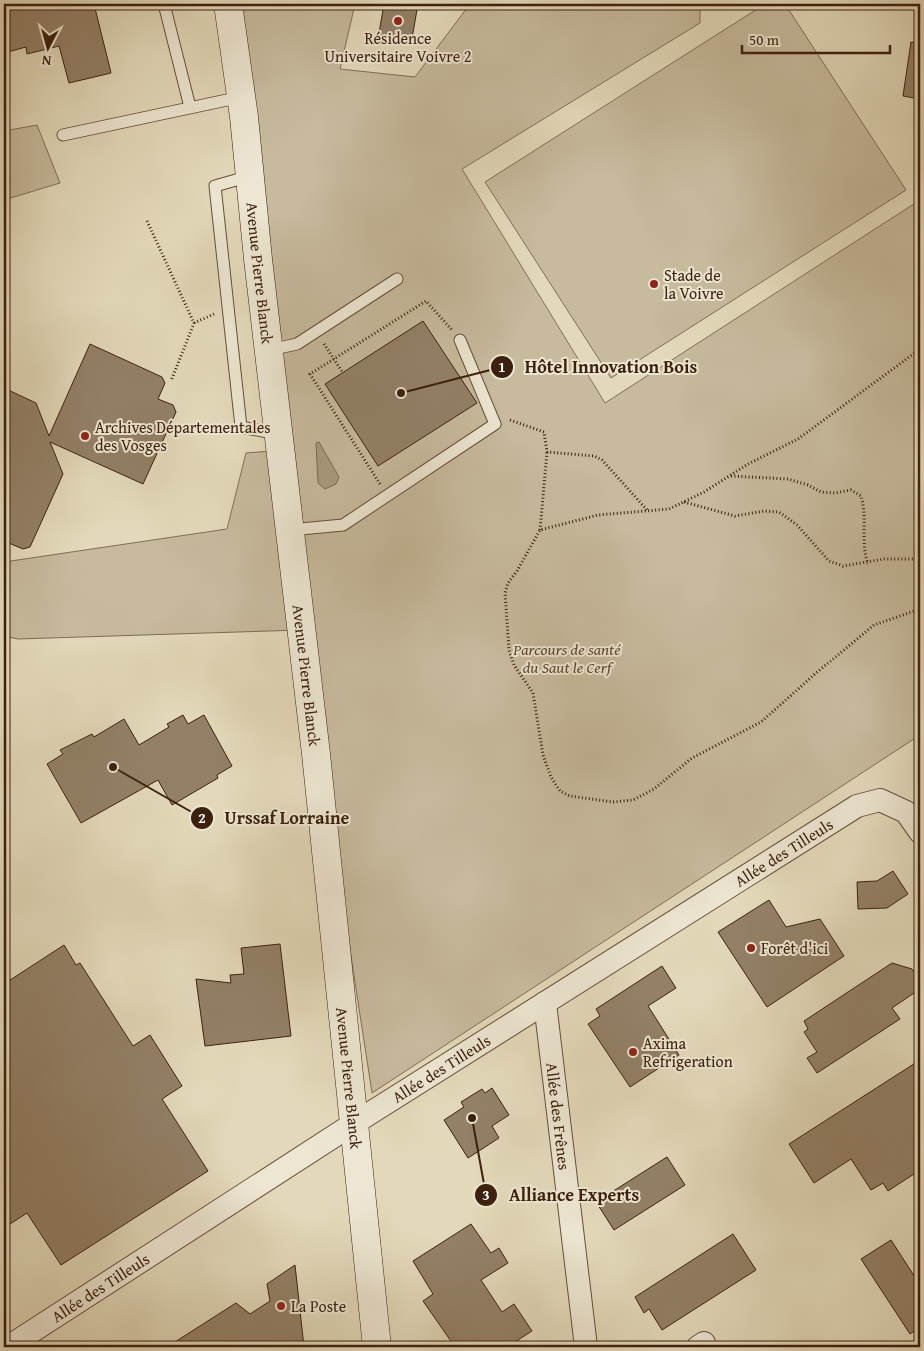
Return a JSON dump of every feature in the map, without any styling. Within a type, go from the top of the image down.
[{"type":"street","name":"Avenue Pierre Blanck","points":[[228,4],[241,97],[317,763],[377,1347]]},
{"type":"street","name":"Allée des Tilleuls","points":[[8,1347],[353,1124],[857,806],[880,800],[906,812],[920,832]]},
{"type":"street","name":"Allée des Frênes","points":[[545,1003],[586,1347]]},
{"type":"lane","points":[[164,4],[190,108]]},
{"type":"lane","points":[[63,135],[241,97]]},
{"type":"lane","points":[[250,176],[215,186],[241,427],[279,434]]},
{"type":"lane","points":[[269,350],[297,344],[397,279]]},
{"type":"lane","points":[[290,530],[343,525],[495,424],[460,340]]},
{"type":"path","points":[[147,221],[194,323]]},
{"type":"path","points":[[387,496],[310,374],[426,301],[460,340]]},
{"type":"path","points":[[171,381],[194,323],[228,307]]},
{"type":"path","points":[[316,331],[342,373]]},
{"type":"path","points":[[540,530],[598,515],[669,509],[684,502],[748,464],[798,439],[920,349]]},
{"type":"path","points":[[492,416],[544,432],[547,452],[540,530],[517,571],[508,583],[505,593],[509,650],[514,665],[533,693],[543,755],[550,777],[560,791],[570,796],[613,802],[633,800],[654,789],[692,758],[761,722],[874,625],[920,609]]},
{"type":"path","points":[[547,452],[594,456],[602,460],[649,512]]},
{"type":"path","points":[[730,476],[788,479],[808,485],[821,492],[835,493],[851,490],[861,496],[864,507],[863,550],[868,564]]},
{"type":"path","points":[[684,502],[736,516],[764,511],[778,512],[797,525],[829,560],[843,566],[868,564],[884,559],[920,559]]},
{"type":"green space","name":"Parcours de santé du Saut le Cerf","points":[[223,4],[355,4],[340,69],[415,77],[470,4],[700,4],[700,23],[462,169],[605,403],[920,200],[920,735],[372,1093],[301,630],[18,639],[4,636],[4,562],[227,529],[246,453],[283,450]]},
{"type":"green space","name":"Stade de la Voivre","points":[[765,4],[785,4],[906,190],[611,378],[485,182]]},
{"type":"green space","points":[[37,125],[60,183],[4,200],[4,131]]},
{"type":"shaded area","points":[[319,442],[339,477],[336,484],[325,489],[318,483],[316,443]]},
{"type":"building","points":[[4,4],[49,4],[50,9],[71,4],[94,4],[111,73],[69,83],[59,46],[27,54],[26,47],[4,53]]},
{"type":"building","name":"Résidence Universitaire Voivre 2","points":[[384,4],[418,4],[411,44],[378,39]]},
{"type":"building","points":[[911,42],[920,43],[920,99],[903,96]]},
{"type":"building","points":[[423,321],[477,403],[378,466],[325,384]]},
{"type":"building","name":"Archives Départementales des Vosges","points":[[90,344],[162,377],[165,383],[158,399],[173,405],[176,412],[143,484],[50,442],[63,474],[30,547],[23,549],[4,541],[4,388],[36,403],[49,436]]},
{"type":"building","points":[[183,715],[188,724],[204,715],[232,766],[217,775],[218,778],[172,805],[158,780],[81,823],[47,764],[63,754],[60,750],[92,734],[94,737],[124,719],[139,745],[169,727],[167,724]]},
{"type":"building","points":[[893,871],[908,894],[887,908],[858,909],[857,882],[877,881]]},
{"type":"building","points":[[769,900],[786,927],[820,919],[844,956],[767,1007],[718,932]]},
{"type":"building","points":[[280,944],[291,1036],[205,1046],[196,979],[231,983],[230,975],[244,974],[241,948]]},
{"type":"building","points":[[64,945],[76,965],[80,963],[133,1046],[150,1035],[182,1086],[162,1099],[208,1171],[61,1265],[27,1213],[4,1228],[4,984]]},
{"type":"building","points":[[892,963],[912,969],[920,981],[920,989],[892,1008],[900,1019],[817,1073],[807,1058],[817,1052],[804,1032],[808,1029],[804,1021]]},
{"type":"building","points":[[662,966],[676,988],[648,1006],[679,1055],[630,1087],[588,1024],[600,1016],[596,1009]]},
{"type":"building","points":[[920,1060],[920,1170],[888,1191],[883,1183],[871,1190],[851,1159],[814,1183],[789,1144]]},
{"type":"building","points":[[492,1088],[509,1115],[492,1126],[499,1138],[468,1158],[444,1120],[464,1107],[461,1102],[482,1089],[485,1093]]},
{"type":"building","points":[[667,1157],[685,1185],[614,1230],[596,1202]]},
{"type":"building","points":[[471,1224],[491,1253],[499,1248],[508,1263],[481,1280],[502,1312],[514,1304],[532,1331],[507,1347],[455,1347],[423,1301],[433,1294],[413,1261]]},
{"type":"building","points":[[733,1234],[756,1270],[662,1330],[649,1309],[644,1313],[635,1297]]},
{"type":"building","points":[[891,1240],[920,1285],[920,1327],[910,1334],[861,1259]]},
{"type":"building","name":"La Poste","points":[[295,1265],[304,1347],[167,1347],[236,1303],[250,1314],[270,1301],[267,1284]]},
{"type":"place","name":"Résidence Universitaire Voivre 2","points":[[398,21]]},
{"type":"place","name":"Stade de la Voivre","points":[[654,284]]},
{"type":"place","name":"Hôtel Innovation Bois","points":[[401,393]]},
{"type":"place","name":"Archives Départementales des Vosges","points":[[85,436]]},
{"type":"place","name":"Urssaf Lorraine","points":[[113,767]]},
{"type":"place","name":"Forêt d'ici","points":[[751,948]]},
{"type":"place","name":"Axima Refrigeration","points":[[633,1052]]},
{"type":"place","name":"Alliance Experts","points":[[472,1118]]},
{"type":"place","name":"La Poste","points":[[281,1306]]}]
